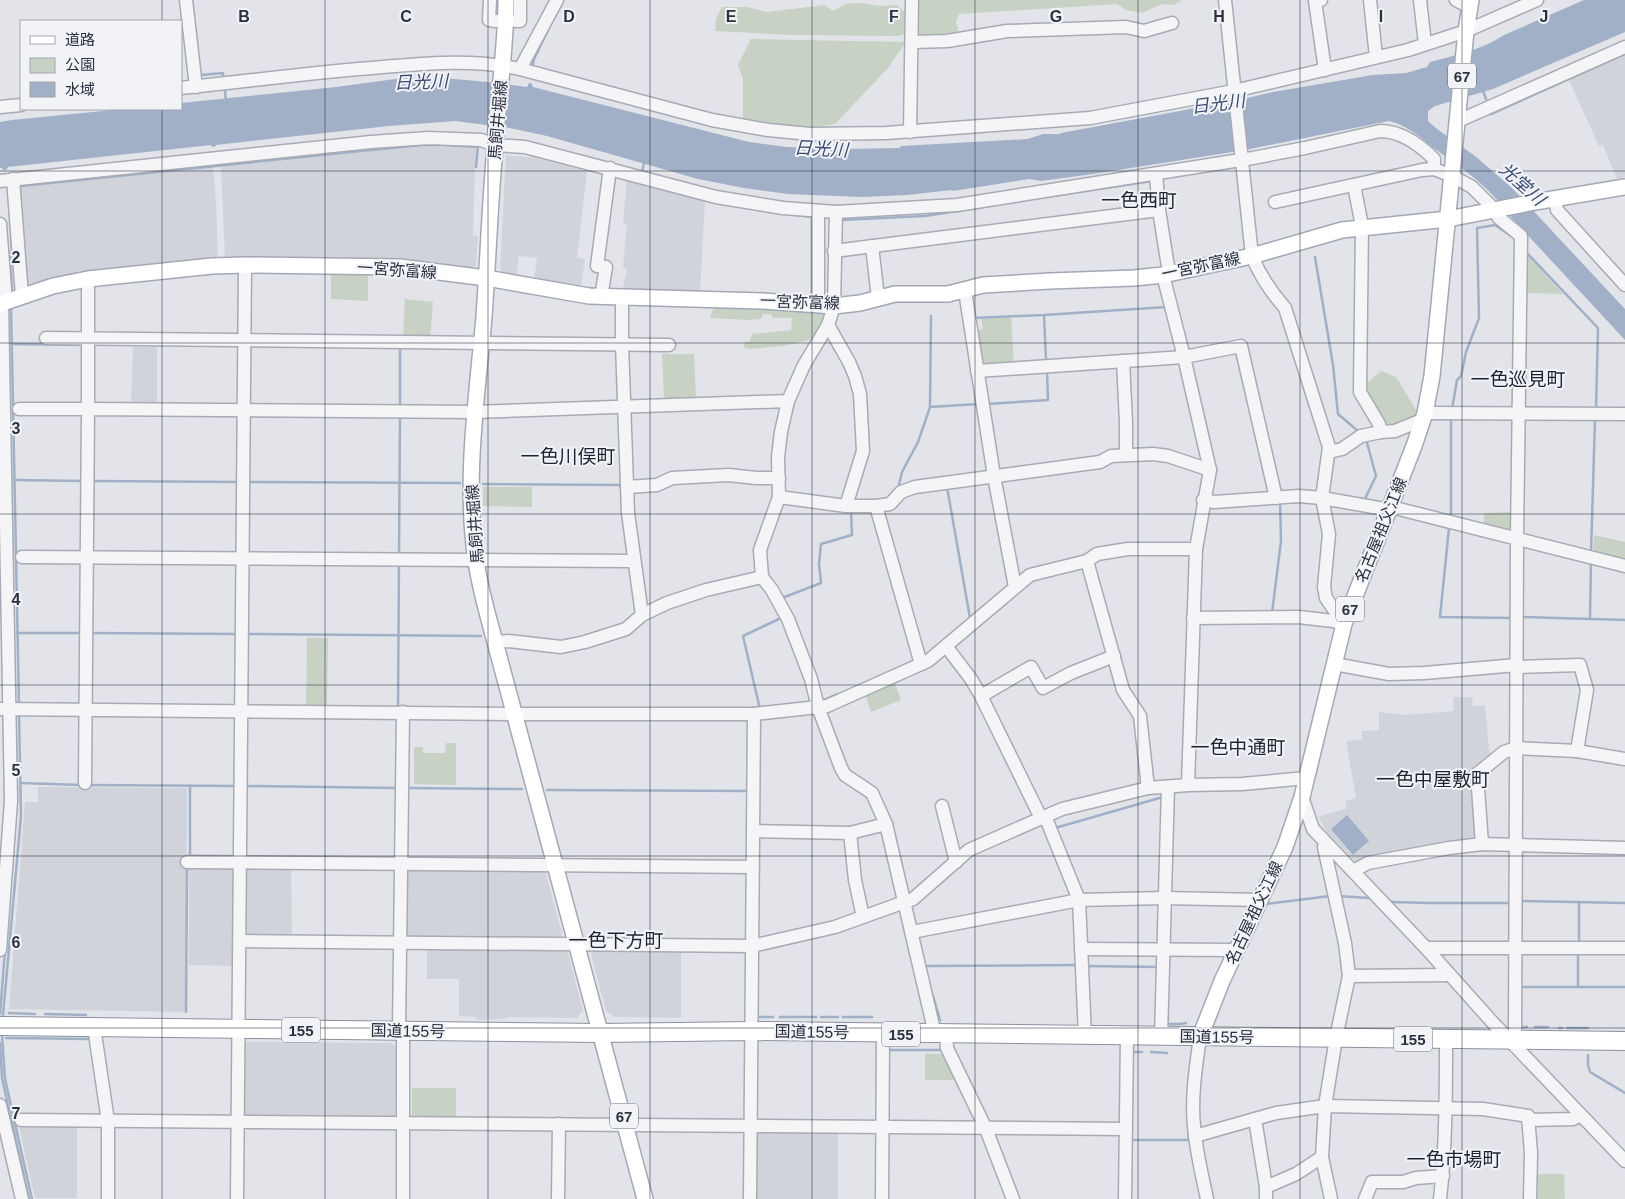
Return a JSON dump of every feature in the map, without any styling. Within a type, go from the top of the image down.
[{"type":"highway","name":"国道155号","points":[[0,1026],[601,1033],[752,1031],[1625,1041]]},
{"type":"main road","name":"馬飼井堀線","points":[[506,0],[506,28],[495,143],[475,412],[472,518],[476,561],[495,642],[601,1033]]},
{"type":"main road","name":"名古屋祖父江線","points":[[1200,1037],[1222,981],[1285,847],[1302,797],[1344,624],[1391,508],[1423,417],[1432,376],[1448,219],[1466,31],[1465,2]]},
{"type":"main road","name":"一宮弥富線","points":[[3,303],[53,286],[88,279],[212,266],[245,265],[400,267],[486,278],[589,296],[762,301],[834,306],[860,303],[895,294],[948,294],[983,285],[1050,280],[1134,278],[1166,274],[1252,256],[1362,226],[1448,219],[1555,198],[1625,187]]},
{"type":"main road","name":"67","points":[[601,1033],[645,1199]]},
{"type":"street","points":[[186,0],[196,87]]},
{"type":"street","points":[[490,0],[489,20],[496,21]]},
{"type":"street","points":[[515,21],[520,21],[520,0]]},
{"type":"street","points":[[520,69],[557,0]]},
{"type":"street","points":[[910,132],[912,0]]},
{"type":"street","points":[[1225,0],[1252,256],[1259,273],[1271,292],[1285,308],[1329,447],[1322,498],[1329,541],[1324,587],[1326,598],[1344,624]]},
{"type":"street","points":[[1317,0],[1325,70]]},
{"type":"street","points":[[1370,0],[1376,57]]},
{"type":"street","points":[[1420,0],[1424,44]]},
{"type":"street","points":[[182,88],[334,71],[465,62],[502,69],[520,69],[712,120],[768,130],[810,134],[910,132],[1090,118],[1234,94],[1424,44],[1466,31],[1537,0]]},
{"type":"street","points":[[912,42],[947,41],[1007,31],[1126,27],[1144,31],[1172,23]]},
{"type":"street","points":[[1457,127],[1625,47]]},
{"type":"street","points":[[0,107],[20,105]]},
{"type":"street","points":[[0,181],[428,138],[481,140],[525,147],[716,197],[783,208],[836,212],[957,205],[1156,174],[1305,148],[1380,131],[1391,131],[1425,150],[1434,159],[1434,169]]},
{"type":"street","points":[[601,297],[606,267],[597,266],[610,168]]},
{"type":"street","points":[[1275,202],[1354,184],[1434,169],[1452,173],[1472,187],[1497,209],[1498,217],[1521,236],[1517,538],[1516,948],[1512,1040]]},
{"type":"street","points":[[1156,174],[1166,274],[1210,470],[1203,500],[1196,549],[1188,785]]},
{"type":"street","points":[[13,179],[22,296]]},
{"type":"street","points":[[1354,184],[1362,226],[1360,392],[1379,424],[1380,432]]},
{"type":"street","points":[[1555,198],[1557,210],[1625,285]]},
{"type":"street","points":[[818,210],[818,305]]},
{"type":"street","points":[[834,251],[1159,210]]},
{"type":"street","points":[[836,212],[834,306],[828,325],[804,365],[788,401],[781,432],[779,497],[760,550],[762,577],[772,590],[788,619],[811,678],[818,707],[841,768],[845,775],[872,793],[886,824],[912,932],[940,1034],[986,1128],[1013,1199]]},
{"type":"street","points":[[0,224],[3,303],[2,478],[4,600],[11,709],[11,801],[3,875],[0,950]]},
{"type":"street","points":[[872,246],[878,298]]},
{"type":"street","points":[[237,1199],[245,265]]},
{"type":"street","points":[[85,784],[88,279]]},
{"type":"street","points":[[964,290],[984,402],[994,476],[1015,587]]},
{"type":"street","points":[[622,298],[628,514],[642,615]]},
{"type":"street","points":[[828,325],[856,376],[860,394],[863,451],[846,506]]},
{"type":"street","points":[[46,338],[669,345]]},
{"type":"street","points":[[977,371],[1184,357],[1241,346],[1276,498]]},
{"type":"street","points":[[1123,361],[1126,455]]},
{"type":"street","points":[[19,408],[475,412],[788,401]]},
{"type":"street","points":[[1328,452],[1342,449],[1361,436],[1395,430],[1423,417],[1520,414],[1625,414]]},
{"type":"street","points":[[779,497],[846,506],[876,506],[890,504],[901,492],[915,487],[1100,462],[1111,456],[1126,455],[1153,454],[1168,456],[1210,470]]},
{"type":"street","points":[[627,487],[657,484],[672,478],[730,475],[779,478]]},
{"type":"street","points":[[1203,500],[1214,502],[1299,496],[1391,508],[1625,566]]},
{"type":"street","points":[[876,506],[921,664]]},
{"type":"street","points":[[11,709],[514,714],[754,714],[827,706],[928,661],[1030,575],[1087,561],[1097,554],[1128,549],[1196,549]]},
{"type":"street","points":[[22,557],[634,561]]},
{"type":"street","points":[[1087,561],[1123,690],[1140,716],[1148,788]]},
{"type":"street","points":[[495,642],[509,641],[561,646],[585,642],[626,629],[642,615],[667,603],[706,590],[762,577]]},
{"type":"street","points":[[1193,618],[1299,617],[1332,620],[1344,624]]},
{"type":"street","points":[[946,646],[971,679],[981,696],[1043,817],[1079,900],[1085,1036]]},
{"type":"street","points":[[981,696],[1031,667],[1043,688],[1071,673],[1114,656]]},
{"type":"street","points":[[1334,664],[1389,674],[1517,666],[1580,665],[1586,690],[1577,751]]},
{"type":"street","points":[[402,1199],[403,1123],[400,943],[403,712]]},
{"type":"street","points":[[750,1199],[754,714]]},
{"type":"street","points":[[1482,844],[1477,774],[1504,752],[1516,748],[1577,751],[1625,759]]},
{"type":"street","points":[[240,942],[752,946],[835,926],[913,899],[969,850],[1062,809],[1148,788],[1242,784],[1306,778]]},
{"type":"street","points":[[1160,1036],[1168,788]]},
{"type":"street","points":[[1302,797],[1313,829],[1581,1115],[1620,1148],[1625,1161]]},
{"type":"street","points":[[942,806],[956,862]]},
{"type":"street","points":[[753,831],[850,832],[886,824]]},
{"type":"street","points":[[850,832],[855,880],[863,917]]},
{"type":"street","points":[[1326,843],[1324,847],[1345,943],[1349,976],[1336,1038],[1325,1106],[1322,1157],[1331,1199]]},
{"type":"street","points":[[1353,871],[1368,863],[1482,844],[1625,848]]},
{"type":"street","points":[[187,862],[752,867]]},
{"type":"street","points":[[912,932],[1079,900],[1164,898],[1261,900]]},
{"type":"street","points":[[1081,949],[1163,948],[1237,950]]},
{"type":"street","points":[[1426,948],[1625,948]]},
{"type":"street","points":[[1349,976],[1450,975]]},
{"type":"street","points":[[94,1027],[108,1121],[108,1199]]},
{"type":"street","points":[[882,1199],[883,1033]]},
{"type":"street","points":[[1125,1199],[1126,1036]]},
{"type":"street","points":[[1200,1037],[1195,1077],[1194,1125],[1199,1164],[1207,1199]]},
{"type":"street","points":[[1440,1199],[1443,1176],[1446,1039]]},
{"type":"street","points":[[0,1105],[5,1146],[22,1199]]},
{"type":"street","points":[[1195,1136],[1276,1113],[1325,1106],[1483,1109],[1528,1116],[1531,1152],[1530,1199]]},
{"type":"street","points":[[1528,1120],[1573,1119],[1581,1115]]},
{"type":"street","points":[[1255,1119],[1266,1193],[1322,1157]]},
{"type":"street","points":[[21,1120],[1126,1129]]},
{"type":"street","points":[[558,1199],[559,1124]]},
{"type":"street","points":[[1365,1199],[1372,1182],[1403,1182],[1416,1178],[1443,1176]]},
{"type":"shaded area","points":[[1625,55],[1625,177],[1617,179],[1603,145],[1599,146],[1569,80]]},
{"type":"shaded area","points":[[421,146],[478,147],[475,167],[473,235],[478,236],[476,265],[470,271],[225,260],[221,167]]},
{"type":"shaded area","points":[[506,155],[532,157],[587,171],[577,258],[585,259],[581,288],[534,280],[537,258],[519,256],[516,278],[505,276],[500,269]]},
{"type":"shaded area","points":[[213,168],[218,262],[23,290],[16,187]]},
{"type":"shaded area","points":[[627,180],[705,201],[700,293],[622,292],[627,269],[623,268],[627,224],[623,223]]},
{"type":"shaded area","points":[[133,347],[157,347],[157,406],[131,406]]},
{"type":"shaded area","points":[[1453,697],[1472,697],[1473,706],[1485,705],[1490,760],[1474,774],[1478,837],[1474,841],[1449,843],[1355,861],[1327,832],[1318,817],[1347,808],[1345,801],[1356,798],[1346,741],[1362,740],[1362,731],[1379,730],[1379,712],[1403,715],[1454,711]]},
{"type":"shaded area","points":[[38,787],[187,788],[185,1012],[9,1009],[25,802],[38,802]]},
{"type":"shaded area","points":[[291,865],[292,935],[245,935],[245,870],[249,866]]},
{"type":"shaded area","points":[[189,867],[234,867],[236,966],[189,965]]},
{"type":"shaded area","points":[[409,869],[540,869],[546,873],[562,934],[560,937],[404,936],[405,872]]},
{"type":"shaded area","points":[[427,948],[563,949],[568,953],[583,1011],[577,1018],[509,1017],[504,1019],[478,1020],[475,1017],[459,1016],[459,979],[427,979]]},
{"type":"shaded area","points":[[594,950],[681,950],[681,1018],[615,1017],[606,1011],[591,954]]},
{"type":"shaded area","points":[[243,1042],[392,1043],[396,1048],[395,1115],[391,1119],[247,1119],[243,1114]]},
{"type":"shaded area","points":[[19,1127],[77,1128],[77,1198],[35,1198]]},
{"type":"shaded area","points":[[754,1133],[838,1133],[838,1199],[753,1199]]},
{"type":"green space","points":[[915,0],[1182,0],[1174,5],[1162,4],[1142,13],[1126,10],[1117,4],[959,14],[956,22],[960,37],[914,40]]},
{"type":"green space","points":[[859,3],[880,6],[897,5],[908,15],[906,34],[897,36],[790,35],[715,31],[716,19],[722,7],[747,7],[767,12],[825,5],[833,11],[845,4]]},
{"type":"green space","points":[[751,39],[906,42],[888,68],[835,124],[810,128],[746,123],[743,119],[743,79],[738,65]]},
{"type":"green space","points":[[1523,250],[1563,294],[1523,293]]},
{"type":"green space","points":[[331,273],[368,274],[368,301],[331,299]]},
{"type":"green space","points":[[405,299],[433,302],[430,339],[403,338]]},
{"type":"green space","points":[[714,306],[826,311],[824,325],[809,340],[783,346],[749,349],[744,347],[743,342],[750,341],[752,334],[791,330],[792,318],[772,318],[772,315],[763,314],[761,319],[748,320],[710,318]]},
{"type":"green space","points":[[1011,317],[1014,364],[985,366],[980,363],[975,330],[983,329],[981,319]]},
{"type":"green space","points":[[662,354],[694,354],[696,400],[664,400]]},
{"type":"green space","points":[[1381,371],[1396,377],[1418,413],[1417,416],[1395,426],[1385,426],[1363,387]]},
{"type":"green space","points":[[483,487],[532,487],[532,507],[483,506]]},
{"type":"green space","points":[[1514,512],[1511,533],[1484,526],[1484,513]]},
{"type":"green space","points":[[1594,535],[1625,542],[1625,562],[1593,555]]},
{"type":"green space","points":[[307,638],[328,638],[327,708],[306,708]]},
{"type":"green space","points":[[894,681],[901,700],[871,712],[865,694]]},
{"type":"green space","points":[[446,743],[456,743],[456,785],[414,784],[414,747],[423,747],[423,753],[445,753]]},
{"type":"green space","points":[[925,1054],[946,1054],[958,1080],[925,1080]]},
{"type":"green space","points":[[412,1088],[456,1088],[456,1119],[417,1119],[412,1115]]},
{"type":"green space","points":[[1535,1174],[1564,1174],[1565,1199],[1538,1199],[1534,1194]]},
{"type":"water","name":"日光川","points":[[1584,0],[1625,0],[1625,32],[1493,89],[1435,106],[1428,111],[1428,121],[1475,156],[1512,188],[1625,309],[1625,340],[1509,215],[1493,195],[1414,132],[1389,121],[1245,150],[1093,174],[1041,181],[1029,179],[953,191],[862,197],[788,194],[744,188],[698,179],[547,136],[510,128],[455,121],[389,126],[216,145],[212,147],[211,145],[8,167],[6,170],[0,168],[0,122],[113,110],[182,110],[182,103],[403,78],[444,78],[527,87],[531,83],[533,87],[749,142],[787,147],[900,148],[901,146],[1028,139],[1043,134],[1060,134],[1273,92],[1373,75],[1406,73],[1427,67],[1430,62],[1487,45],[1504,35]]},
{"type":"water","points":[[1347,815],[1369,841],[1353,855],[1331,829]]},
{"type":"waterway","points":[[533,64],[550,26]]},
{"type":"waterway","points":[[1491,114],[1625,54]]},
{"type":"waterway","points":[[200,72],[201,75],[223,73],[223,77]]},
{"type":"waterway","points":[[225,91],[226,102]]},
{"type":"waterway","points":[[1483,91],[1486,99]]},
{"type":"waterway","points":[[21,186],[421,145],[440,145]]},
{"type":"waterway","points":[[446,145],[478,147],[476,167]]},
{"type":"waterway","points":[[642,171],[645,160]]},
{"type":"waterway","points":[[1039,198],[1152,181]]},
{"type":"waterway","points":[[841,220],[925,216],[1021,201]]},
{"type":"waterway","points":[[759,210],[778,213]]},
{"type":"waterway","points":[[796,215],[813,217]]},
{"type":"waterway","points":[[1452,409],[1457,380],[1461,376],[1466,352],[1479,318],[1477,228],[1495,225],[1514,238]]},
{"type":"waterway","points":[[11,235],[12,292]]},
{"type":"waterway","points":[[1526,252],[1598,328],[1596,410]]},
{"type":"waterway","points":[[1315,257],[1333,365],[1338,414],[1358,431]]},
{"type":"waterway","points":[[11,307],[19,706]]},
{"type":"waterway","points":[[974,318],[1166,307]]},
{"type":"waterway","points":[[1044,315],[1046,360]]},
{"type":"waterway","points":[[898,489],[902,472],[918,442],[930,407],[931,316]]},
{"type":"waterway","points":[[12,344],[84,345]]},
{"type":"waterway","points":[[400,347],[400,408]]},
{"type":"waterway","points":[[987,404],[1048,400],[1047,371]]},
{"type":"waterway","points":[[930,407],[978,404]]},
{"type":"waterway","points":[[399,554],[400,415]]},
{"type":"waterway","points":[[1451,419],[1451,517]]},
{"type":"waterway","points":[[1591,553],[1595,419]]},
{"type":"waterway","points":[[1364,501],[1376,476],[1366,439]]},
{"type":"waterway","points":[[14,480],[83,481]]},
{"type":"waterway","points":[[93,481],[239,482]]},
{"type":"waterway","points":[[248,482],[460,483]]},
{"type":"waterway","points":[[483,484],[621,485],[621,483]]},
{"type":"waterway","points":[[947,487],[970,618]]},
{"type":"waterway","points":[[1272,613],[1281,541],[1280,502]]},
{"type":"waterway","points":[[782,598],[821,583],[819,564],[821,544],[852,535],[851,511]]},
{"type":"waterway","points":[[1431,523],[1449,528],[1440,617],[1512,618]]},
{"type":"waterway","points":[[1590,618],[1591,562]]},
{"type":"waterway","points":[[398,707],[399,564]]},
{"type":"waterway","points":[[1521,617],[1625,620]]},
{"type":"waterway","points":[[760,709],[743,636],[781,618]]},
{"type":"waterway","points":[[17,633],[82,633]]},
{"type":"waterway","points":[[90,633],[237,634]]},
{"type":"waterway","points":[[247,634],[481,636]]},
{"type":"waterway","points":[[824,700],[838,694]]},
{"type":"waterway","points":[[3,1015],[21,816],[19,714]]},
{"type":"waterway","points":[[12,868],[17,796],[16,739]]},
{"type":"waterway","points":[[20,783],[81,785]]},
{"type":"waterway","points":[[89,785],[236,786]]},
{"type":"waterway","points":[[190,786],[190,858]]},
{"type":"waterway","points":[[245,786],[397,788]]},
{"type":"waterway","points":[[406,788],[522,789]]},
{"type":"waterway","points":[[547,790],[749,791]]},
{"type":"waterway","points":[[1175,792],[1181,792]]},
{"type":"waterway","points":[[1055,828],[1163,797]]},
{"type":"waterway","points":[[186,1012],[187,867]]},
{"type":"waterway","points":[[1265,904],[1330,896]]},
{"type":"waterway","points":[[1338,896],[1369,898]]},
{"type":"waterway","points":[[1520,901],[1625,903]]},
{"type":"waterway","points":[[1391,902],[1512,903]]},
{"type":"waterway","points":[[1579,902],[1579,943]]},
{"type":"waterway","points":[[0,1014],[5,951]]},
{"type":"waterway","points":[[1520,987],[1578,987],[1578,951]]},
{"type":"waterway","points":[[924,966],[1076,965]]},
{"type":"waterway","points":[[1086,966],[1159,967]]},
{"type":"waterway","points":[[1578,987],[1625,987]]},
{"type":"waterway","points":[[933,996],[940,1020]]},
{"type":"waterway","points":[[9,1013],[35,1014]]},
{"type":"waterway","points":[[45,1014],[86,1015]]},
{"type":"waterway","points":[[758,1017],[773,1017]]},
{"type":"waterway","points":[[780,1017],[816,1017]]},
{"type":"waterway","points":[[821,1017],[838,1017]]},
{"type":"waterway","points":[[843,1017],[872,1017]]},
{"type":"waterway","points":[[1166,1022],[1166,1024],[1186,1023]]},
{"type":"waterway","points":[[1521,1027],[1527,1027]]},
{"type":"waterway","points":[[1535,1027],[1548,1027]]},
{"type":"waterway","points":[[1567,1028],[1588,1028]]},
{"type":"waterway","points":[[2,1035],[5,1079],[32,1199]]},
{"type":"waterway","points":[[6,1038],[88,1039]]},
{"type":"waterway","points":[[0,1043],[2,1078],[29,1199]]},
{"type":"waterway","points":[[889,1050],[942,1050]]},
{"type":"waterway","points":[[1131,1052],[1142,1052]]},
{"type":"waterway","points":[[1151,1052],[1167,1053]]},
{"type":"waterway","points":[[1588,1055],[1590,1072],[1625,1093]]},
{"type":"waterway","points":[[1130,1140],[1189,1140]]},
{"type":"district","name":"一色西町","points":[[1139,200]]},
{"type":"district","name":"一色巡見町","points":[[1518,379]]},
{"type":"district","name":"一色川俣町","points":[[568,456]]},
{"type":"district","name":"一色中通町","points":[[1238,747]]},
{"type":"district","name":"一色中屋敷町","points":[[1433,779]]},
{"type":"district","name":"一色下方町","points":[[616,940]]},
{"type":"district","name":"一色市場町","points":[[1454,1159]]},
{"type":"water label","name":"光堂川","points":[[1522,184]]}]
